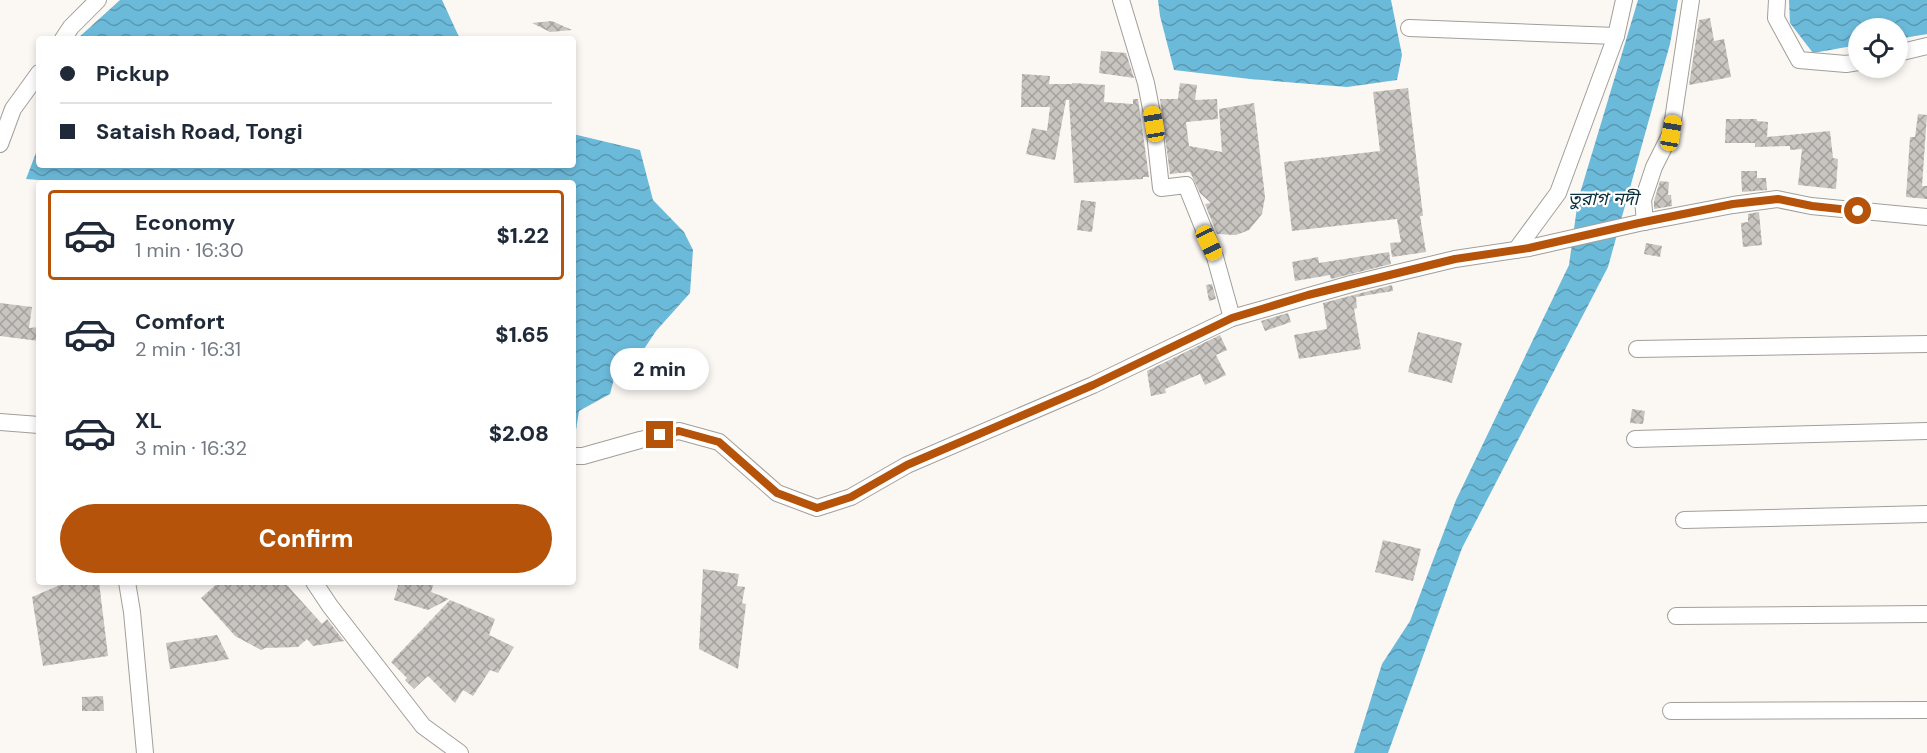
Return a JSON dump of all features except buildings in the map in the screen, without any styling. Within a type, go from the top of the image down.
[{"type":"street","points":[[65,36],[98,0]]},
{"type":"street","points":[[1121,0],[1146,83],[1154,124],[1161,188],[1186,185],[1215,257],[1232,318]]},
{"type":"street","points":[[1522,249],[1558,193],[1616,36],[1624,0]]},
{"type":"street","points":[[1642,222],[1643,200],[1654,168],[1671,133],[1692,0]]},
{"type":"street","points":[[1777,0],[1776,18],[1798,60],[1848,64]]},
{"type":"street","points":[[1409,28],[1616,36]]},
{"type":"street","points":[[1908,51],[1927,46]]},
{"type":"street","points":[[0,144],[13,109],[36,77]]},
{"type":"street","points":[[576,456],[679,431],[719,442],[777,493],[817,508],[851,497],[907,465],[1093,385],[1232,318],[1351,284],[1455,259],[1522,249],[1733,204],[1778,199],[1812,206],[1927,218]]},
{"type":"street","points":[[1637,349],[1927,344]]},
{"type":"street","points":[[0,422],[36,425]]},
{"type":"street","points":[[1635,439],[1927,431]]},
{"type":"street","points":[[1684,520],[1927,514]]},
{"type":"street","points":[[128,585],[145,753]]},
{"type":"street","points":[[316,585],[423,726],[460,753]]},
{"type":"street","points":[[1676,616],[1927,614]]},
{"type":"street","points":[[1671,711],[1927,711]]},
{"type":"water","points":[[120,0],[442,0],[459,36],[80,36]]},
{"type":"water","points":[[1158,0],[1391,0],[1402,55],[1397,80],[1347,87],[1174,70]]},
{"type":"water","name":"তুরাগ নদী","points":[[1638,0],[1678,0],[1670,44],[1608,267],[1462,548],[1388,753],[1354,753],[1382,664],[1410,621],[1456,500],[1569,265],[1578,200]]},
{"type":"water","points":[[1789,0],[1927,0],[1927,34],[1908,37],[1908,18],[1848,18],[1848,47],[1813,53],[1790,23]]},
{"type":"water","points":[[576,135],[640,150],[653,200],[684,232],[693,250],[690,293],[656,331],[644,349],[637,352],[615,375],[610,394],[579,411],[576,430],[576,180],[26,179],[36,153],[36,168],[576,168]]},
{"type":"route","points":[[660,435],[679,431],[719,442],[777,493],[817,508],[851,497],[907,465],[1093,385],[1232,318],[1308,295],[1455,259],[1529,248],[1733,204],[1778,199],[1812,206],[1858,211]]}]
